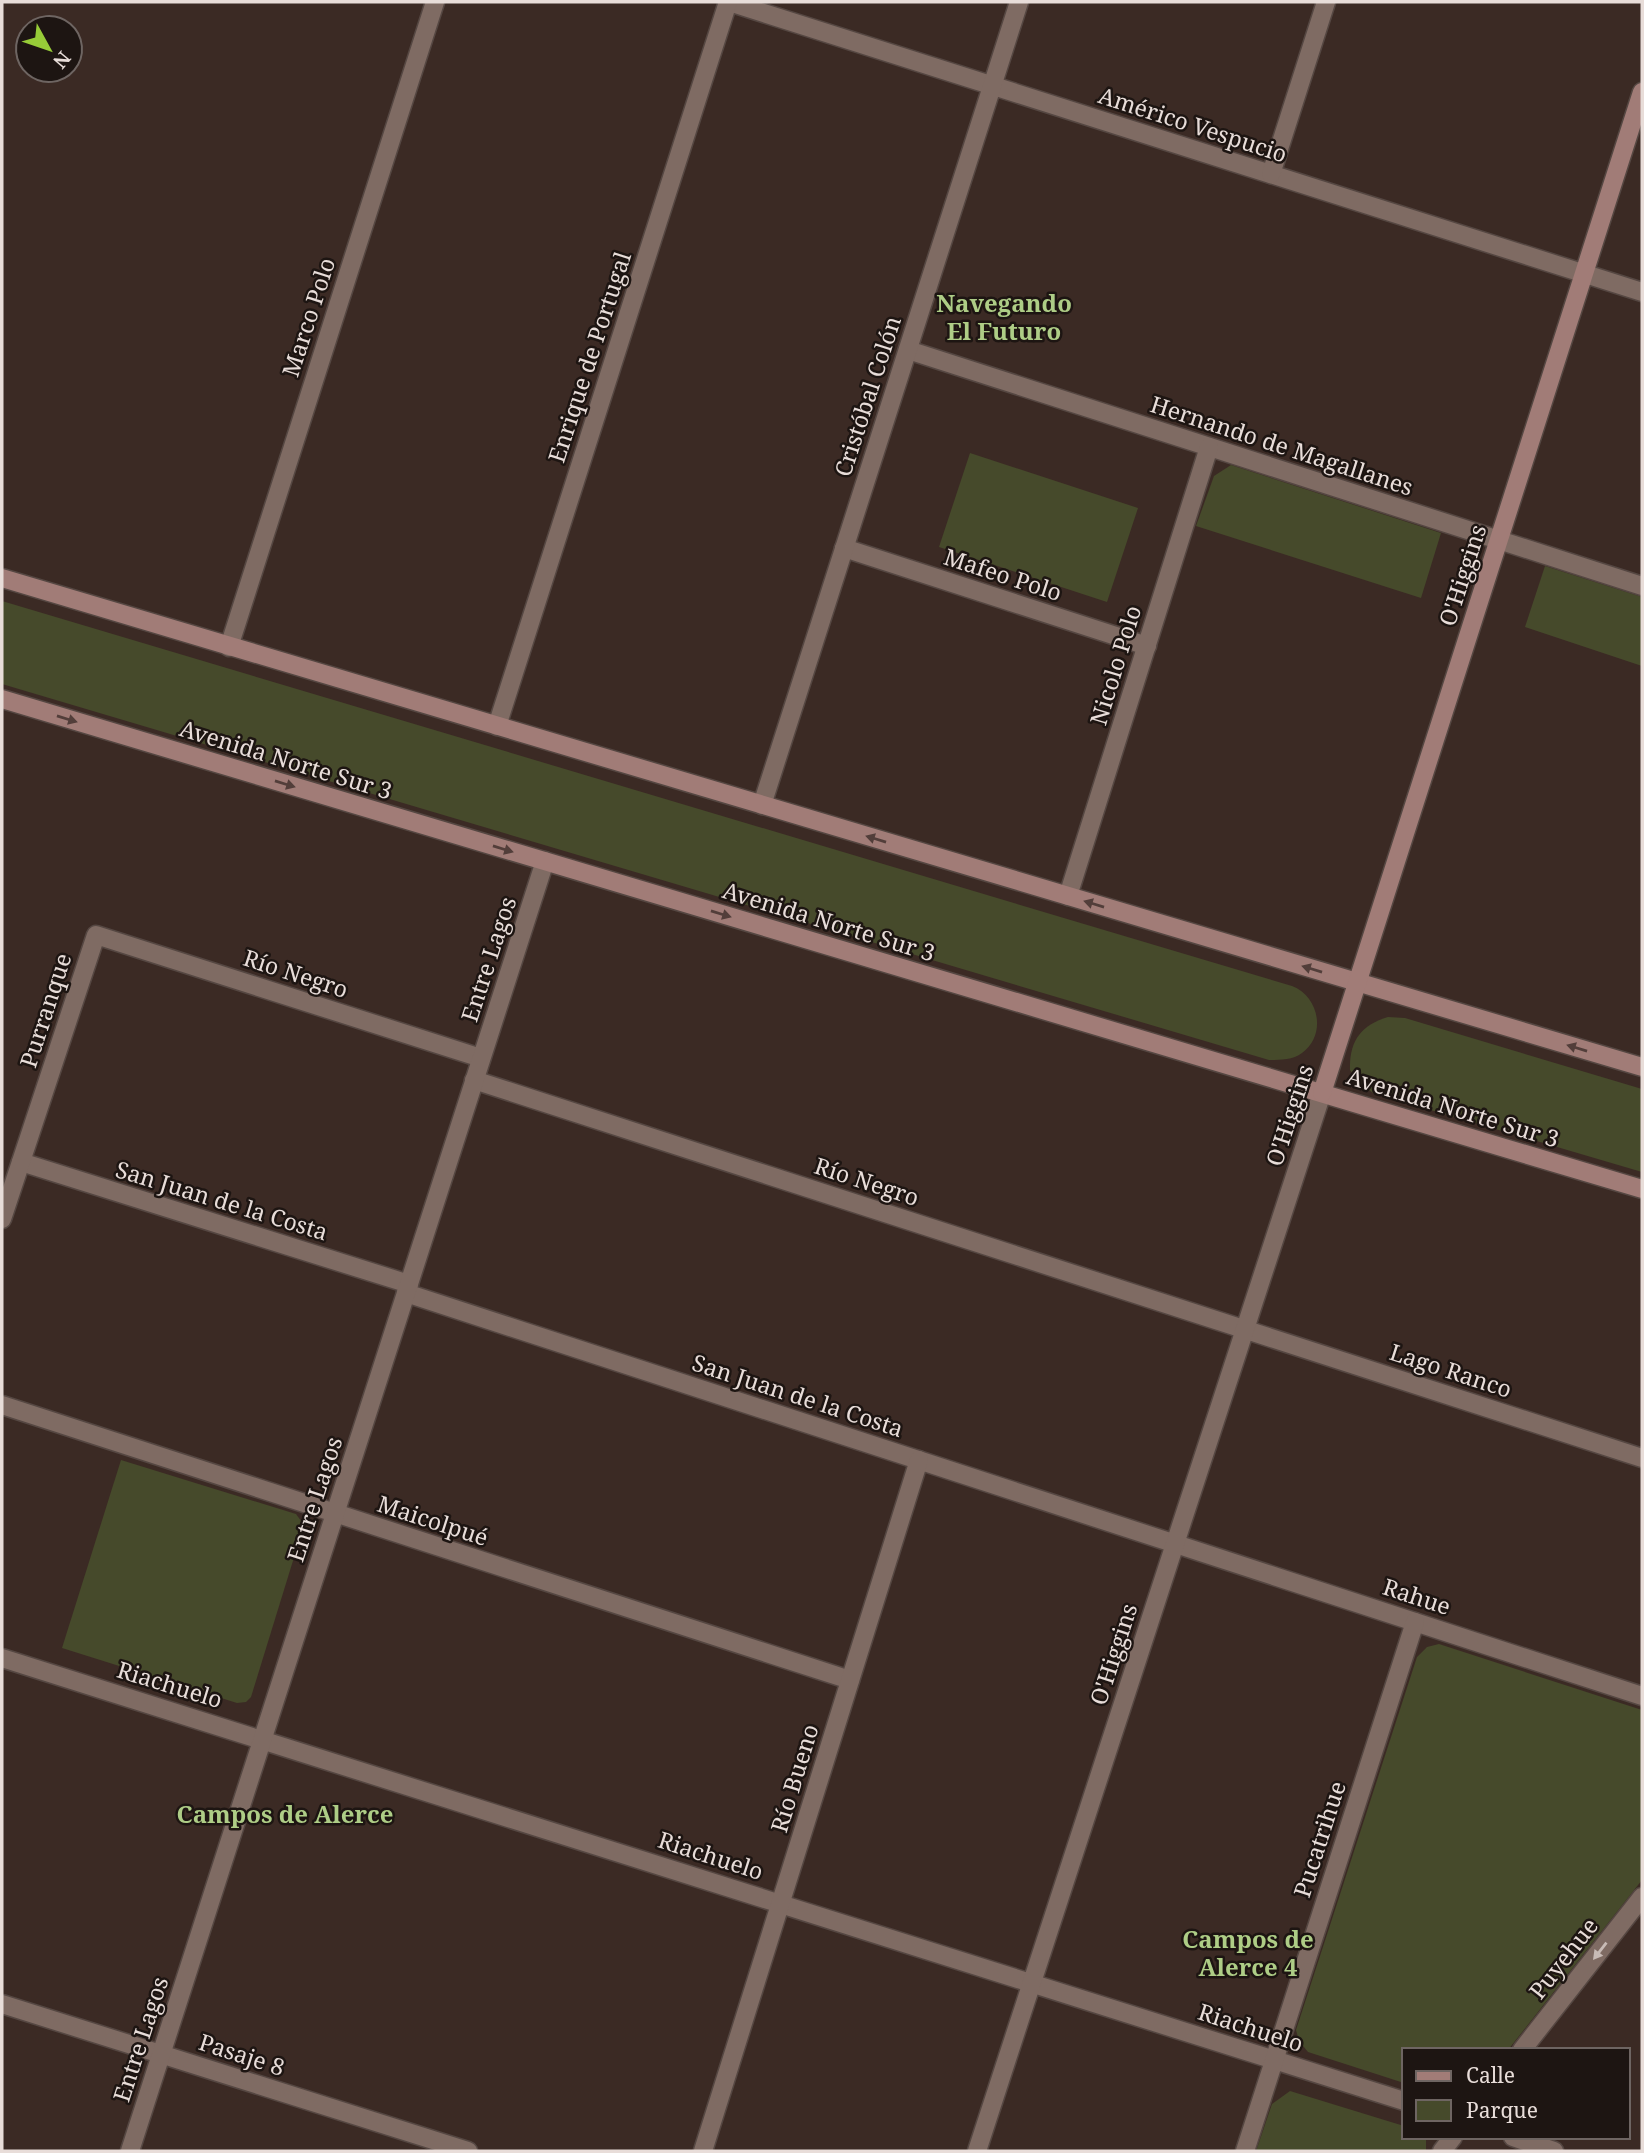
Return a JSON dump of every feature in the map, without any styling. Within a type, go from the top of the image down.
[{"type":"street","name":"Marco Polo","points":[[229,647],[435,2]]},
{"type":"street","name":"Américo Vespucio","points":[[728,2],[1642,292]]},
{"type":"street","name":"Enrique de Portugal","points":[[497,726],[728,2]]},
{"type":"street","name":"Cristóbal Colón","points":[[762,805],[1019,2]]},
{"type":"street","points":[[1271,174],[1326,2]]},
{"type":"street","name":"O'Higgins","points":[[977,2151],[1322,1093],[1642,92]]},
{"type":"street","name":"Hernando de Magallanes","points":[[908,350],[1642,586]]},
{"type":"street","name":"Nicolo Polo","points":[[1068,896],[1209,447]]},
{"type":"street","name":"Mafeo Polo","points":[[844,548],[1147,646]]},
{"type":"street","points":[[2,579],[1642,1067]]},
{"type":"street","name":"Avenida Norte Sur 3","points":[[2,699],[1642,1189]]},
{"type":"street","name":"Entre Lagos","points":[[130,2151],[545,861]]},
{"type":"street","name":"Río Negro","points":[[96,935],[481,1058]]},
{"type":"street","name":"Purranque","points":[[2,1219],[96,935]]},
{"type":"street","name":"Río Negro","points":[[474,1080],[1245,1329]]},
{"type":"street","name":"San Juan de la Costa","points":[[21,1162],[919,1460],[1176,1542]]},
{"type":"street","name":"Lago Ranco","points":[[1245,1329],[1642,1458]]},
{"type":"street","name":"Maicolpué","points":[[2,1405],[850,1681]]},
{"type":"street","name":"Río Bueno","points":[[703,2151],[919,1460]]},
{"type":"street","name":"Rahue","points":[[1176,1542],[1642,1696]]},
{"type":"street","name":"Pucatrihue","points":[[1245,2151],[1415,1622]]},
{"type":"street","name":"Riachuelo","points":[[2,1658],[263,1738],[1402,2100]]},
{"type":"street","name":"Puyehue","points":[[1524,2048],[1642,1897]]},
{"type":"street","name":"Pasaje 8","points":[[2,2004],[468,2151]]},
{"type":"street","points":[[1519,2139],[1554,2151]]},
{"type":"green space","points":[[970,453],[1138,508],[1107,602],[939,547]]},
{"type":"green space","points":[[1231,465],[1441,533],[1421,598],[1196,526],[1214,476]]},
{"type":"green space","points":[[1545,566],[1642,597],[1642,666],[1525,627]]},
{"type":"green space","points":[[2,601],[1292,986],[1301,991],[1314,1007],[1317,1027],[1315,1036],[1302,1053],[1286,1059],[1269,1060],[2,684]]},
{"type":"green space","points":[[1388,1017],[1405,1018],[1642,1089],[1642,1172],[1373,1093],[1358,1082],[1350,1070],[1350,1060],[1358,1036],[1371,1025]]},
{"type":"green space","points":[[121,1460],[296,1514],[304,1525],[251,1697],[246,1702],[237,1703],[62,1648]]},
{"type":"green space","points":[[1439,1644],[1642,1710],[1642,1880],[1510,2048],[1402,2048],[1402,2082],[1308,2052],[1299,2041],[1296,2030],[1417,1657],[1427,1647]]},
{"type":"green space","points":[[1290,2091],[1402,2125],[1402,2139],[1426,2139],[1426,2150],[1256,2151],[1272,2104]]},
{"type":"district","name":"Navegando El Futuro","points":[[1004,316]]},
{"type":"district","name":"Campos de Alerce","points":[[285,1813]]},
{"type":"district","name":"Campos de Alerce 4","points":[[1248,1952]]}]
